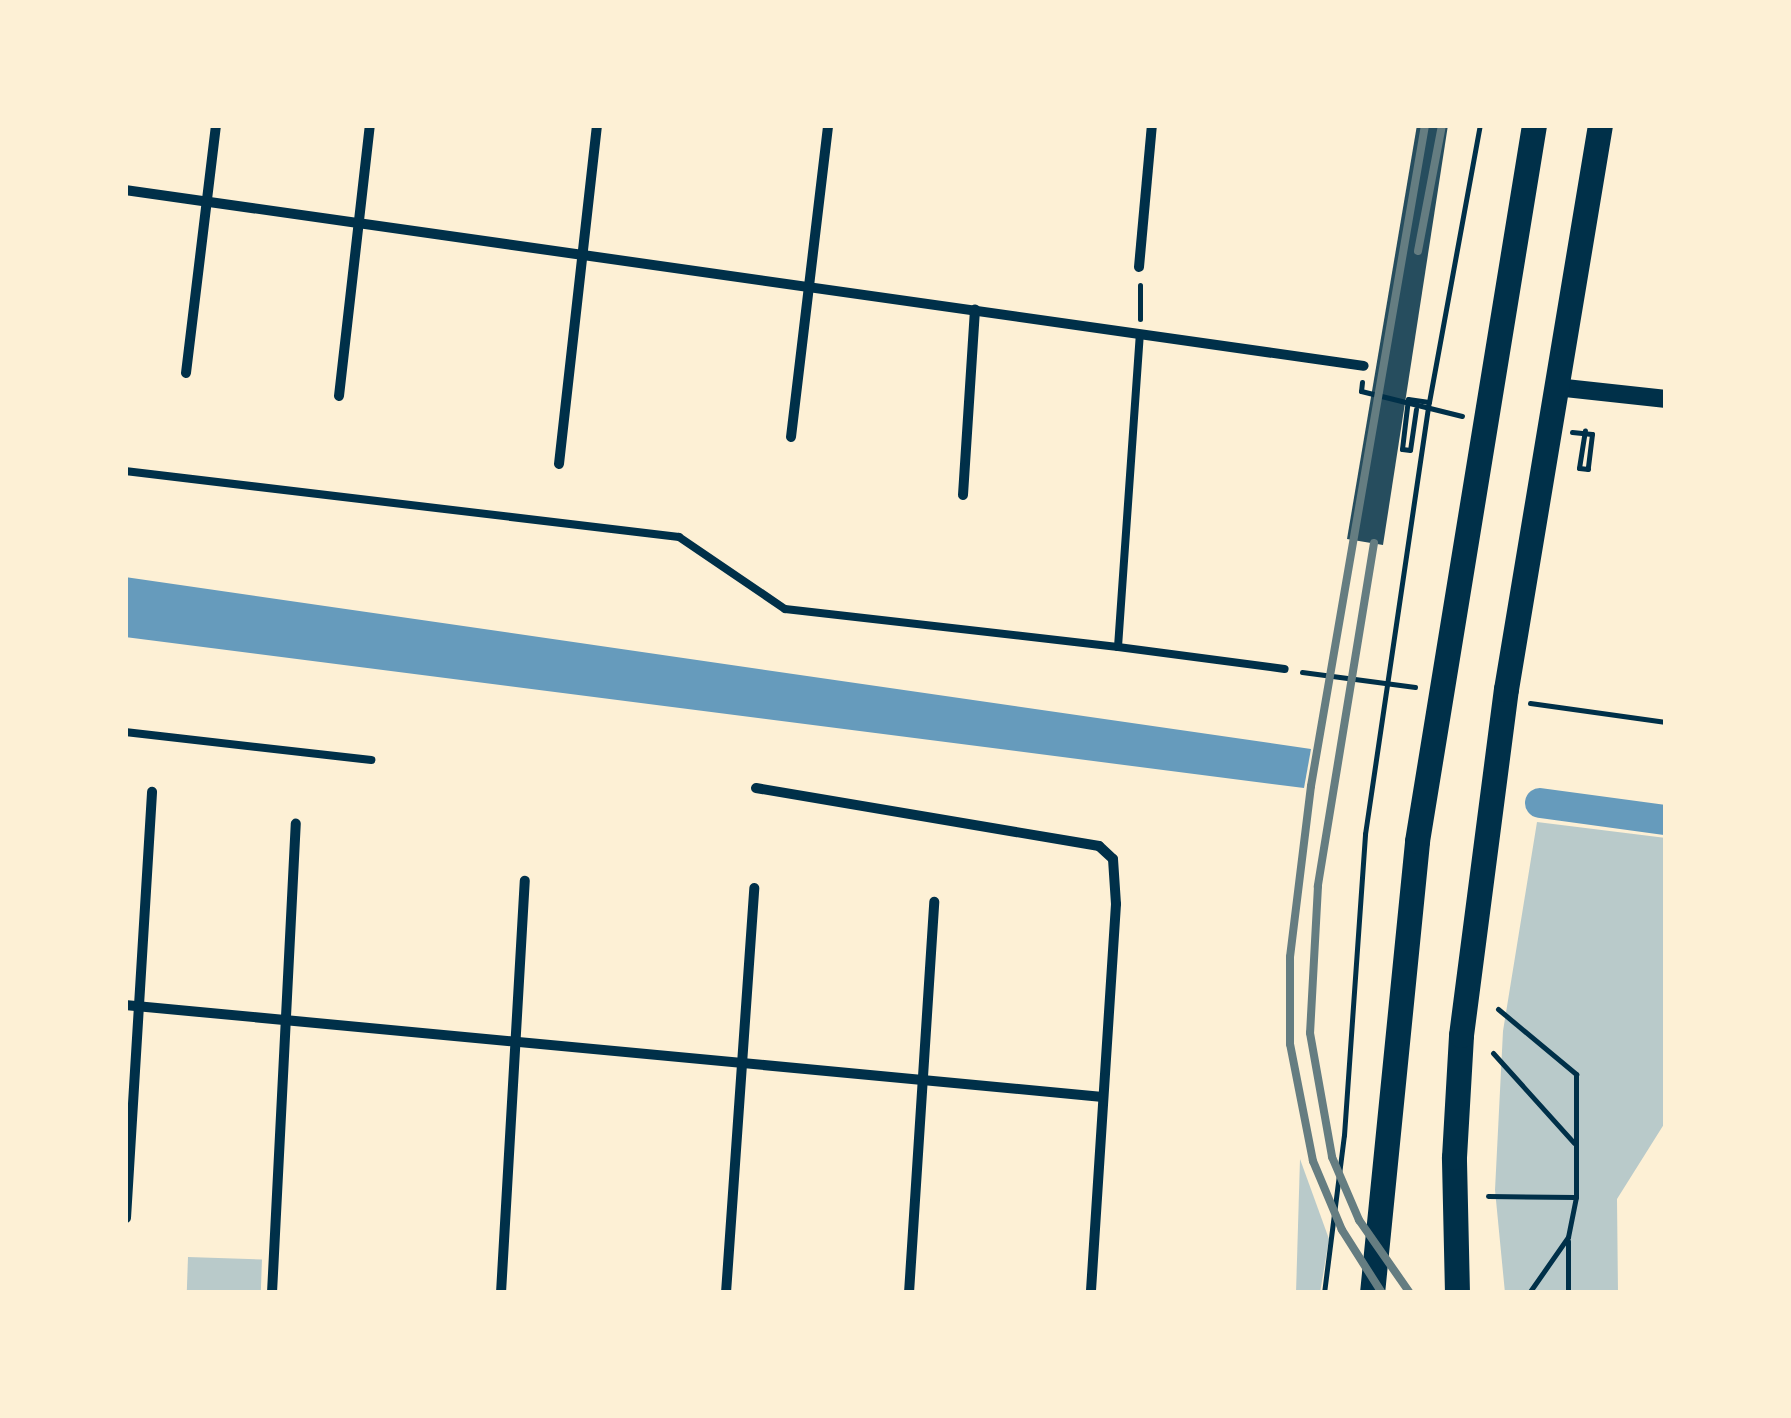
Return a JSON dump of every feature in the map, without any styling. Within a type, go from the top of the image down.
[{"type":"main road","points":[[1372,1293],[1418,840],[1429,684],[1534,125]]},
{"type":"main road","points":[[1457,1293],[1454,1156],[1461,1035],[1485,850],[1600,125]]},
{"type":"street","points":[[186,373],[216,125]]},
{"type":"street","points":[[339,396],[370,125]]},
{"type":"street","points":[[559,464],[596,125]]},
{"type":"street","points":[[791,437],[828,125]]},
{"type":"street","points":[[1140,267],[1152,125]]},
{"type":"street","points":[[125,190],[808,283],[1364,366]]},
{"type":"street","points":[[963,495],[975,309]]},
{"type":"street","points":[[1556,387],[1666,399]]},
{"type":"street","points":[[756,788],[1098,846],[1112,859],[1116,904],[1091,1293]]},
{"type":"street","points":[[126,1218],[152,792]]},
{"type":"street","points":[[272,1293],[296,824]]},
{"type":"street","points":[[500,1293],[525,881]]},
{"type":"street","points":[[726,1293],[754,888]]},
{"type":"street","points":[[909,1293],[934,902]]},
{"type":"street","points":[[125,1005],[515,1038],[740,1064],[1103,1097]]},
{"type":"lane","points":[[1118,647],[1140,335]]},
{"type":"lane","points":[[125,471],[678,538],[786,609],[1284,669]]},
{"type":"lane","points":[[125,732],[370,760]]},
{"type":"path","points":[[1324,1293],[1344,1136],[1365,834],[1429,402],[1480,125]]},
{"type":"path","points":[[1140,267],[1140,335]]},
{"type":"path","points":[[1416,409],[1410,450],[1402,449],[1408,399],[1429,402]]},
{"type":"path","points":[[1585,430],[1579,468],[1588,469],[1592,434]]},
{"type":"path","points":[[1284,669],[1429,684]]},
{"type":"path","points":[[1510,695],[1666,722]]},
{"type":"path","points":[[1498,1008],[1576,1074],[1576,1197],[1568,1237],[1568,1293]]},
{"type":"path","points":[[1492,1054],[1576,1146]]},
{"type":"path","points":[[1488,1196],[1576,1197]]},
{"type":"path","points":[[1529,1293],[1568,1237]]},
{"type":"shaded area","points":[[1537,822],[1666,838],[1666,1121],[1617,1199],[1618,1293],[1505,1293],[1495,1190],[1503,1031]]},
{"type":"shaded area","points":[[1300,1159],[1329,1239],[1320,1293],[1296,1293]]},
{"type":"shaded area","points":[[188,1257],[262,1260],[261,1293],[187,1293]]},
{"type":"water","points":[[125,577],[1311,749],[1304,788],[125,637]]},
{"type":"building","points":[[1417,125],[1448,125],[1383,545],[1347,539]]},
{"type":"waterway","points":[[1540,803],[1666,820]]},
{"type":"railway","points":[[1382,1293],[1342,1230],[1313,1161],[1290,1044],[1290,957],[1311,786],[1425,125]]},
{"type":"railway","points":[[1418,251],[1442,125]]},
{"type":"railway","points":[[1374,543],[1318,886],[1310,1033],[1332,1157],[1359,1220],[1410,1293]]}]
